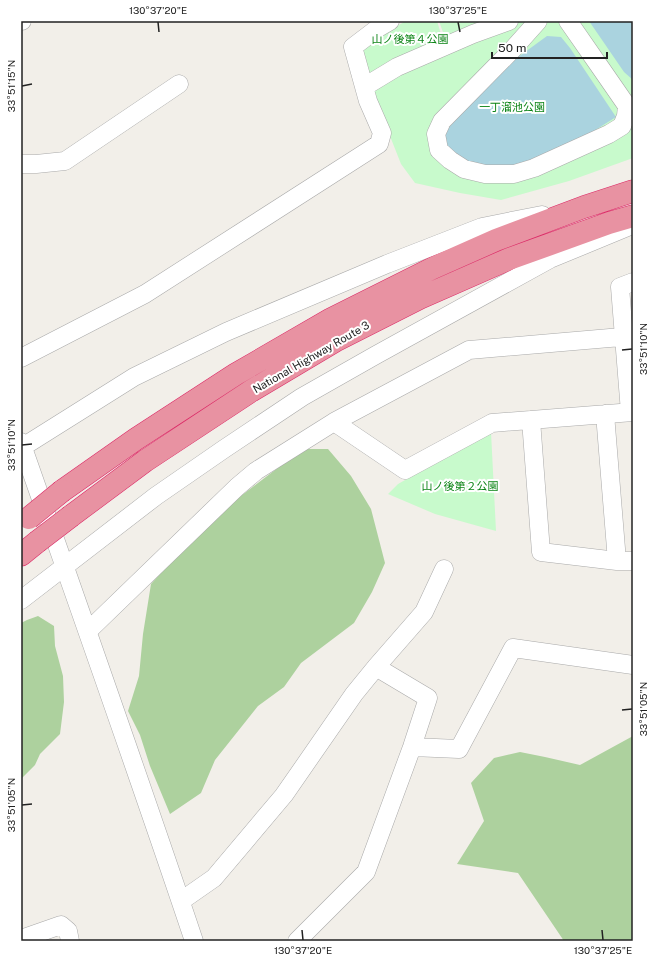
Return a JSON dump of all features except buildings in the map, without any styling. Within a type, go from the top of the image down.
[{"type":"highway","name":"National Highway Route 3","points":[[25,521],[62,491],[143,434],[236,374],[331,319],[433,268],[496,240],[584,207],[633,191]]},
{"type":"highway","name":"National Highway Route 3","points":[[29,549],[151,456],[251,391],[335,341],[420,298],[509,259],[609,223],[633,216]]},
{"type":"street","points":[[21,358],[145,294],[379,144],[382,133],[368,101],[353,48],[378,28],[390,21]]},
{"type":"street","points":[[364,88],[398,67],[473,34],[510,21]]},
{"type":"street","points":[[538,21],[508,54],[442,120],[436,134],[440,150],[450,160],[464,169],[485,174],[514,174],[534,168],[609,134],[622,126],[630,106],[600,67],[568,21]]},
{"type":"street","points":[[21,164],[66,161],[179,84]]},
{"type":"street","points":[[194,941],[88,631],[22,445],[134,377],[226,332],[387,264],[482,227],[584,207]]},
{"type":"street","points":[[21,600],[156,496],[302,397],[550,259],[633,224]]},
{"type":"street","points":[[334,422],[405,470],[492,423],[631,412],[629,337],[620,287],[633,282]]},
{"type":"street","points":[[88,631],[237,487],[256,471],[334,422],[469,350],[629,337]]},
{"type":"street","points":[[531,420],[541,552],[625,561],[605,414]]},
{"type":"street","points":[[181,901],[214,878],[284,795],[354,694],[424,612],[444,569]]},
{"type":"street","points":[[412,746],[459,750],[513,648],[633,665]]},
{"type":"street","points":[[297,941],[366,872],[428,698],[376,667]]},
{"type":"street","points":[[21,939],[61,926],[68,931],[70,941]]},
{"type":"green space","name":"山ノ後第４公園","points":[[406,21],[437,21],[444,44],[366,81],[356,48]]},
{"type":"green space","name":"一丁溜池公園","points":[[439,21],[633,21],[633,158],[569,181],[501,200],[415,183],[401,164],[373,93],[376,86],[445,38]]},
{"type":"green space","name":"山ノ後第２公園","points":[[491,432],[496,531],[435,514],[388,494],[398,484]]},
{"type":"green space","points":[[307,449],[328,449],[351,476],[371,509],[385,563],[372,592],[354,623],[301,663],[284,687],[258,706],[215,760],[201,793],[170,814],[150,766],[140,735],[128,711],[139,676],[143,634],[151,584],[178,554],[230,504],[287,461]]},
{"type":"green space","points":[[38,616],[54,626],[55,646],[63,676],[64,702],[60,734],[40,754],[35,765],[21,779],[21,623]]},
{"type":"green space","points":[[633,736],[633,941],[564,941],[518,873],[457,864],[484,821],[471,783],[494,758],[520,752],[580,765]]},
{"type":"water","points":[[589,21],[633,21],[633,80],[624,72]]},
{"type":"water","points":[[547,36],[561,37],[616,117],[589,134],[537,161],[512,167],[489,167],[462,161],[453,156],[444,139],[446,131],[510,63]]}]
